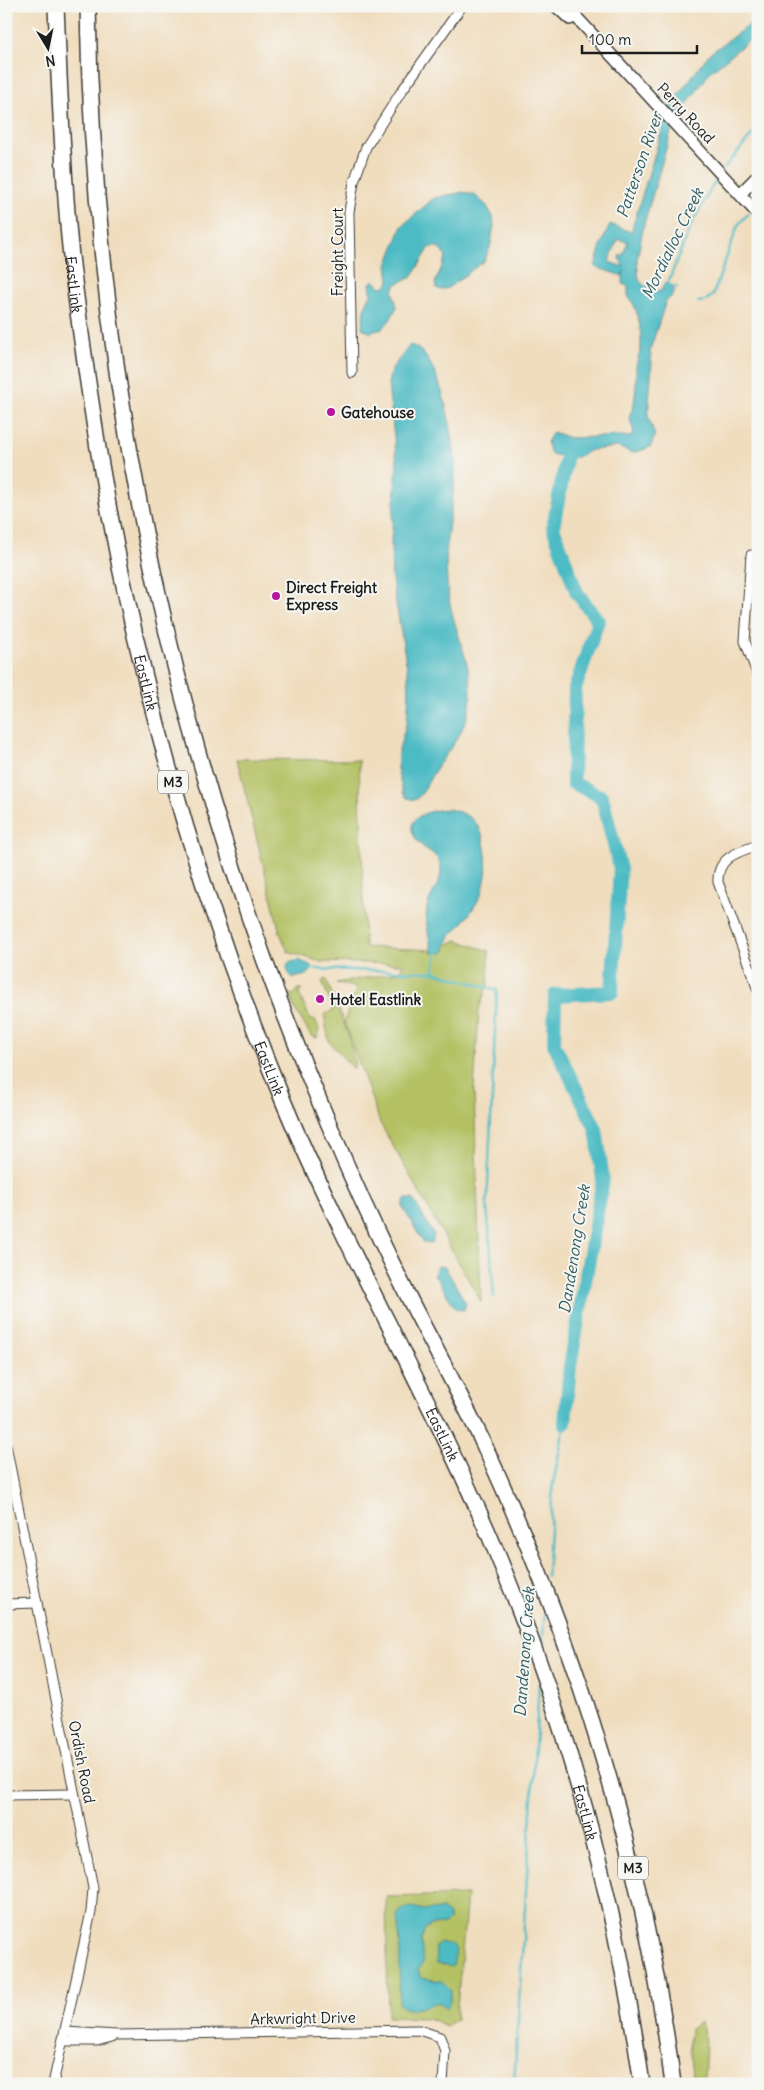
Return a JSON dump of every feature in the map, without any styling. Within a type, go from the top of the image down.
[{"type":"highway","name":"EastLink","points":[[56,6],[60,118],[68,230],[93,417],[106,499],[134,633],[166,757],[213,910],[284,1102],[364,1278],[435,1419],[476,1506],[532,1644],[559,1722],[597,1852],[616,1933],[636,2047],[640,2084]]},
{"type":"highway","name":"EastLink","points":[[88,6],[93,143],[100,237],[125,416],[154,574],[195,742],[257,939],[324,1113],[373,1225],[483,1443],[527,1542],[571,1658],[592,1719],[628,1842],[653,1960],[673,2084]]},
{"type":"main road","name":"Perry Road","points":[[556,6],[590,34]]},
{"type":"main road","name":"Perry Road","points":[[566,6],[590,34],[741,193],[758,214]]},
{"type":"main road","points":[[741,193],[758,176]]},
{"type":"street","name":"Freight Court","points":[[352,373],[349,212],[354,182],[366,147],[401,92],[461,8]]},
{"type":"street","points":[[751,555],[745,641],[758,676]]},
{"type":"street","points":[[758,845],[732,854],[722,862],[717,872],[718,882],[758,990]]},
{"type":"street","name":"Ordish Road","points":[[6,1445],[92,1888],[91,1912],[53,2084]]},
{"type":"street","points":[[6,1604],[38,1603]]},
{"type":"street","points":[[6,1795],[74,1794]]},
{"type":"street","name":"Arkwright Drive","points":[[65,2032],[117,2035],[419,2030],[440,2037],[445,2051],[443,2084]]},
{"type":"street","name":"Arkwright Drive","points":[[63,2041],[96,2041],[117,2035]]},
{"type":"green space","points":[[237,759],[359,760],[365,947],[435,950],[457,940],[489,951],[488,984],[479,1009],[474,1091],[481,1302],[380,1123],[344,1021],[357,988],[336,983],[400,972],[403,964],[321,962],[288,952],[280,933]]},
{"type":"green space","points":[[326,979],[349,1037],[354,1069],[329,1042],[324,1015],[333,1010],[322,981]]},
{"type":"green space","points":[[298,989],[302,989],[299,994],[311,1021],[315,1019],[319,1029],[317,1038],[311,1036],[292,1004],[292,998],[289,997],[288,993],[294,995]]},
{"type":"green space","points":[[467,1895],[456,2019],[446,2026],[428,2018],[388,2017],[386,1897]]},
{"type":"green space","points":[[701,2022],[706,2040],[704,2084],[694,2084],[689,2040],[690,2029]]},
{"type":"water","points":[[758,12],[758,33],[710,72],[679,116],[671,132],[644,224],[637,260],[639,280],[645,286],[660,292],[665,283],[675,290],[666,301],[650,350],[652,363],[648,416],[655,436],[651,446],[632,453],[618,447],[591,450],[577,457],[551,455],[547,442],[553,432],[570,438],[631,437],[634,432],[629,417],[636,389],[636,368],[641,347],[640,325],[637,312],[628,296],[628,286],[622,284],[624,271],[622,276],[595,267],[601,245],[610,224],[631,232],[669,107],[709,54],[749,25]],"holes":[[[618,239],[628,242],[622,256],[620,255],[619,258],[624,267],[609,262]]]},
{"type":"water","points":[[463,192],[475,195],[487,206],[493,217],[494,226],[490,248],[484,261],[448,288],[441,290],[436,288],[435,283],[446,257],[438,247],[430,247],[412,277],[396,284],[393,291],[397,307],[390,320],[381,330],[374,330],[371,333],[362,328],[364,309],[371,294],[370,283],[374,280],[380,287],[386,286],[389,281],[387,265],[402,226],[434,198]]},
{"type":"water","points":[[410,345],[421,351],[430,362],[443,397],[452,434],[455,470],[447,544],[447,582],[450,605],[467,663],[471,692],[468,716],[460,733],[423,791],[415,800],[407,798],[403,793],[397,769],[398,753],[407,721],[409,692],[408,674],[392,580],[391,542],[397,463],[388,384],[391,370]]},
{"type":"water","points":[[448,809],[462,813],[472,819],[480,829],[486,855],[486,877],[480,896],[469,915],[450,937],[444,953],[432,953],[426,914],[428,903],[439,881],[441,872],[438,860],[419,843],[413,834],[412,827],[418,817],[424,814]]},
{"type":"water","points":[[299,960],[310,965],[313,969],[307,975],[293,978],[287,968],[288,963]]},
{"type":"water","points":[[405,1199],[413,1199],[434,1235],[432,1243],[423,1242],[402,1206]]},
{"type":"water","points":[[437,1266],[445,1267],[466,1303],[464,1310],[456,1309],[434,1274]]},
{"type":"water","points":[[410,1907],[425,1910],[442,1909],[449,1915],[449,1920],[445,1924],[431,1925],[425,1929],[421,1941],[423,1963],[418,1970],[421,1978],[441,1981],[451,1991],[450,2001],[446,2009],[438,2002],[412,2009],[407,2009],[399,2004],[400,1945],[397,1916],[401,1910]]},
{"type":"water","points":[[440,1942],[452,1945],[456,1950],[453,1966],[451,1967],[437,1964],[435,1947]]},
{"type":"waterway","name":"Mordialloc Creek","points":[[725,167],[758,128]]},
{"type":"waterway","name":"Mordialloc Creek","points":[[666,288],[690,227],[717,178]]},
{"type":"waterway","points":[[698,302],[705,301],[713,295],[738,225],[748,214]]},
{"type":"waterway","points":[[668,285],[677,287]]},
{"type":"waterway","name":"Dandenong Creek","points":[[565,1423],[570,1366],[603,1180],[596,1129],[554,1044],[555,995],[612,992],[620,869],[602,797],[573,783],[575,689],[598,621],[577,593],[553,527],[568,450],[579,449]]},
{"type":"waterway","points":[[434,971],[437,953]]},
{"type":"waterway","points":[[313,969],[434,972],[497,990],[487,1204],[494,1297]]},
{"type":"waterway","name":"Dandenong Creek","points":[[547,1576],[553,1484],[565,1423]]},
{"type":"waterway","name":"Dandenong Creek","points":[[542,1651],[545,1606]]},
{"type":"waterway","name":"Dandenong Creek","points":[[514,2084],[539,1684]]},
{"type":"place","name":"Gatehouse","points":[[331,412]]},
{"type":"place","name":"Direct Freight Express","points":[[276,596]]},
{"type":"place","name":"Hotel Eastlink","points":[[320,999]]},
{"type":"water label","name":"Patterson River","points":[[639,165]]}]
